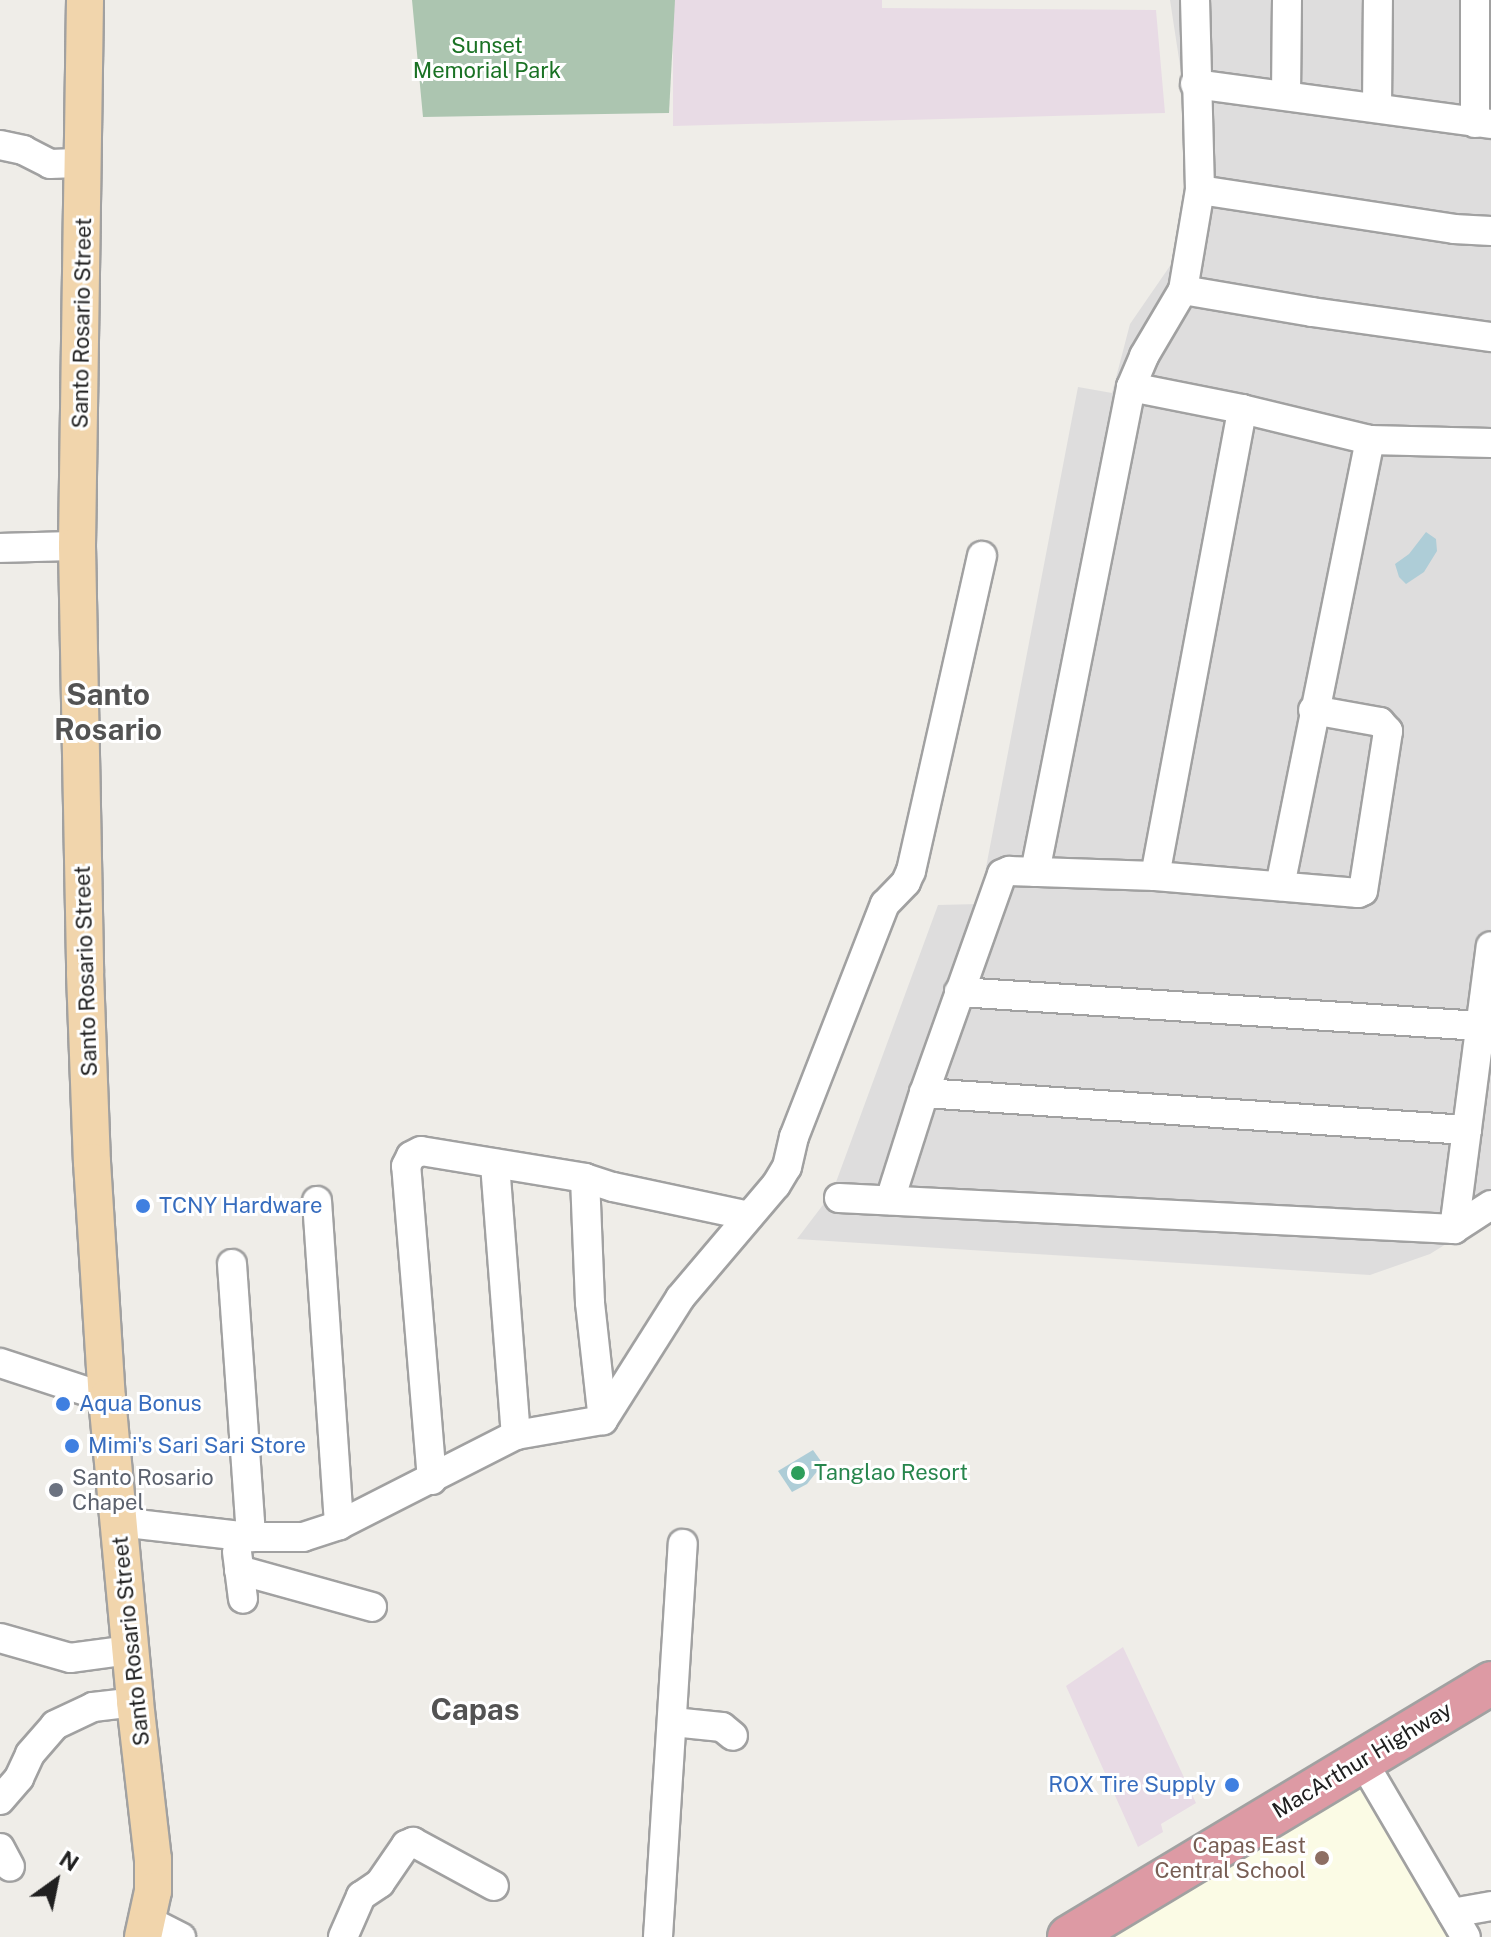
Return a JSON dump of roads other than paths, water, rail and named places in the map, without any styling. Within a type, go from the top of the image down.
[{"type":"highway","name":"MacArthur Highway","points":[[1069,1937],[1491,1683]]},
{"type":"main road","name":"Santo Rosario Street","points":[[85,0],[77,546],[85,973],[92,1162],[107,1398],[153,1859],[146,1929]]},
{"type":"street","points":[[1035,872],[1131,387],[1144,356],[1183,290],[1200,190],[1195,0]]},
{"type":"street","points":[[1286,95],[1287,0]]},
{"type":"street","points":[[1377,108],[1378,0]]},
{"type":"street","points":[[1195,84],[1483,123],[1475,0]]},
{"type":"street","points":[[0,145],[23,150],[50,164],[84,163]]},
{"type":"street","points":[[1200,190],[1454,229],[1491,231]]},
{"type":"street","points":[[1183,290],[1491,337]]},
{"type":"street","points":[[1131,387],[1242,409],[1370,440],[1491,443]]},
{"type":"street","points":[[1155,876],[1242,409]]},
{"type":"street","points":[[1280,886],[1313,710],[1370,440]]},
{"type":"street","points":[[0,548],[77,546]]},
{"type":"street","points":[[119,1522],[243,1536],[303,1537],[339,1525],[516,1435],[603,1420],[680,1298],[787,1167],[800,1123],[885,904],[906,882],[911,871],[982,556]]},
{"type":"street","points":[[890,1200],[997,880],[1009,871],[1155,876],[1358,893],[1366,886],[1388,731],[1380,722],[1313,710]]},
{"type":"street","points":[[1454,1229],[1491,946]]},
{"type":"street","points":[[959,992],[1480,1026]]},
{"type":"street","points":[[924,1093],[1467,1130]]},
{"type":"street","points":[[432,1480],[406,1166],[411,1156],[421,1151],[585,1178],[613,1187],[749,1216]]},
{"type":"street","points":[[495,1164],[516,1435]]},
{"type":"street","points":[[585,1178],[590,1303],[603,1420]]},
{"type":"street","points":[[839,1198],[1454,1229],[1491,1205]]},
{"type":"street","points":[[317,1201],[339,1525]]},
{"type":"street","points":[[232,1264],[243,1536],[239,1570],[243,1599]]},
{"type":"street","points":[[0,1363],[107,1398]]},
{"type":"street","points":[[658,1937],[683,1544]]},
{"type":"street","points":[[239,1570],[372,1607]]},
{"type":"street","points":[[0,1638],[70,1658],[130,1650]]},
{"type":"street","points":[[0,1800],[19,1778],[30,1754],[55,1725],[93,1707],[135,1702]]},
{"type":"street","points":[[673,1722],[722,1727],[733,1736]]},
{"type":"street","points":[[1362,1760],[1459,1925],[1491,1906]]},
{"type":"street","points":[[343,1937],[361,1896],[380,1883],[406,1845],[413,1842],[494,1886]]},
{"type":"street","points":[[146,1929],[181,1937]]},
{"type":"water","points":[[1426,532],[1436,539],[1437,551],[1424,572],[1406,584],[1399,577],[1395,564],[1409,554]]},
{"type":"water","name":"Tanglao Resort","points":[[813,1450],[823,1464],[807,1484],[792,1492],[778,1471]]},
{"type":"place","name":"TCNY Hardware","points":[[143,1206]]},
{"type":"place","name":"Aqua Bonus","points":[[63,1404]]},
{"type":"place","name":"Mimi's Sari Sari Store","points":[[72,1446]]},
{"type":"place","name":"Tanglao Resort","points":[[798,1473]]},
{"type":"place","name":"Santo Rosario Chapel","points":[[56,1490]]},
{"type":"place","name":"ROX Tire Supply","points":[[1232,1785]]},
{"type":"place","name":"Capas East Central School","points":[[1322,1858]]},
{"type":"district","name":"Santo Rosario","points":[[108,711]]},
{"type":"district","name":"Capas","points":[[475,1709]]},
{"type":"park label","name":"Sunset Memorial Park","points":[[487,58]]}]
